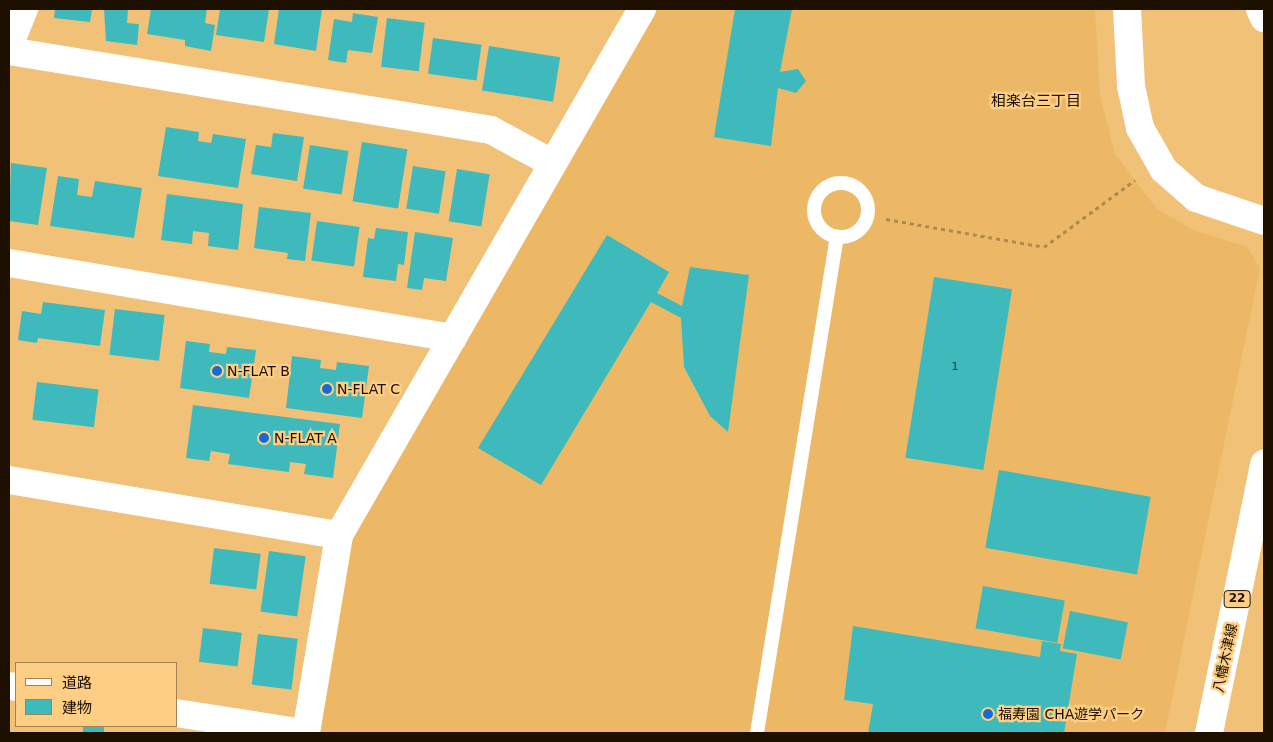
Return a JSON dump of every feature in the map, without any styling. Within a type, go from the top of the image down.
[{"type":"main road","points":[[9,46],[24,9]]},
{"type":"main road","points":[[178,713],[304,733],[339,535],[453,338],[550,162],[642,9]]},
{"type":"main road","points":[[1127,9],[1131,86],[1140,128],[1164,170],[1196,198],[1264,221]]},
{"type":"main road","points":[[1260,9],[1264,18]]},
{"type":"main road","points":[[9,51],[491,130],[550,162]]},
{"type":"main road","points":[[9,263],[453,338]]},
{"type":"main road","name":"八幡木津線","points":[[1209,733],[1264,464]]},
{"type":"main road","points":[[9,480],[339,535]]},
{"type":"lane","points":[[757,733],[837,236]]},
{"type":"path","points":[[886,219],[1044,247],[1138,178]]},
{"type":"shaded area","points":[[657,9],[1095,9],[1100,96],[1115,154],[1157,209],[1193,230],[1247,247],[1260,268],[1165,733],[320,733],[351,539]]},
{"type":"building","points":[[55,9],[92,9],[90,22],[54,18]]},
{"type":"building","points":[[104,9],[128,9],[127,23],[139,24],[137,45],[106,41]]},
{"type":"building","points":[[151,9],[207,9],[205,23],[215,25],[211,51],[185,46],[185,40],[147,34]]},
{"type":"building","points":[[220,9],[269,9],[264,42],[216,35]]},
{"type":"building","points":[[279,9],[322,9],[316,51],[274,44]]},
{"type":"building","points":[[735,9],[792,9],[780,72],[798,69],[806,81],[796,93],[778,88],[771,146],[714,137]]},
{"type":"building","points":[[353,13],[378,17],[372,53],[348,50],[346,63],[328,60],[334,19],[352,22]]},
{"type":"building","points":[[387,18],[425,23],[419,71],[381,67]]},
{"type":"building","points":[[433,38],[482,45],[477,80],[428,74]]},
{"type":"building","points":[[489,46],[560,57],[553,102],[482,90]]},
{"type":"building","points":[[166,127],[199,132],[198,141],[211,143],[213,134],[246,139],[238,188],[158,176]]},
{"type":"building","points":[[273,133],[304,137],[297,181],[251,174],[256,145],[271,147]]},
{"type":"building","points":[[362,142],[407,149],[398,208],[353,201]]},
{"type":"building","points":[[310,145],[349,151],[342,195],[303,188]]},
{"type":"building","points":[[11,163],[47,168],[38,225],[9,221]]},
{"type":"building","points":[[413,166],[446,171],[439,214],[406,208]]},
{"type":"building","points":[[457,169],[490,174],[481,227],[449,221]]},
{"type":"building","points":[[58,176],[79,179],[77,195],[92,197],[95,181],[142,188],[134,238],[50,226]]},
{"type":"building","points":[[167,194],[243,204],[238,250],[208,246],[209,233],[193,231],[192,244],[161,240]]},
{"type":"building","points":[[259,207],[311,213],[305,261],[287,259],[288,253],[254,248]]},
{"type":"building","points":[[317,221],[360,227],[354,267],[311,261]]},
{"type":"building","points":[[376,228],[408,232],[404,265],[398,264],[396,281],[363,277],[368,238],[374,239]]},
{"type":"building","points":[[415,232],[453,238],[446,281],[424,278],[422,290],[407,288]]},
{"type":"building","points":[[607,235],[669,272],[657,293],[682,306],[690,267],[749,275],[728,432],[710,416],[684,367],[681,318],[651,302],[541,485],[478,448]]},
{"type":"building","points":[[934,277],[1012,289],[983,470],[905,458]]},
{"type":"building","points":[[43,302],[105,310],[100,346],[38,338],[37,343],[18,340],[22,311],[41,314]]},
{"type":"building","points":[[115,309],[165,315],[159,361],[109,355]]},
{"type":"building","name":"N-FLAT B","points":[[186,341],[210,344],[209,352],[226,354],[227,347],[256,350],[249,398],[180,388]]},
{"type":"building","name":"N-FLAT C","points":[[292,356],[321,360],[320,368],[336,370],[337,362],[369,366],[362,418],[286,408]]},
{"type":"building","points":[[37,382],[99,390],[94,427],[32,420]]},
{"type":"building","name":"N-FLAT A","points":[[193,405],[340,424],[333,478],[304,474],[306,464],[290,462],[289,472],[228,464],[230,454],[211,451],[209,461],[186,458]]},
{"type":"building","points":[[999,470],[1151,497],[1137,575],[985,548]]},
{"type":"building","points":[[214,548],[261,554],[256,589],[210,584]]},
{"type":"building","points":[[269,551],[306,556],[297,617],[261,611]]},
{"type":"building","points":[[983,586],[1065,600],[1057,643],[976,628]]},
{"type":"building","points":[[1070,611],[1128,622],[1121,660],[1063,648]]},
{"type":"building","points":[[853,626],[1040,657],[1042,641],[1061,644],[1060,651],[1077,654],[1064,733],[868,733],[873,704],[844,700]]},
{"type":"building","points":[[203,628],[242,633],[238,666],[199,662]]},
{"type":"building","points":[[258,634],[298,639],[291,689],[252,685]]},
{"type":"building","points":[[83,727],[104,727],[104,733],[83,733]]},
{"type":"place","name":"N-FLAT B","points":[[217,371]]},
{"type":"place","name":"N-FLAT C","points":[[327,389]]},
{"type":"place","name":"N-FLAT A","points":[[264,438]]},
{"type":"place","name":"福寿園 CHA遊学パーク","points":[[988,714]]},
{"type":"district","name":"相楽台三丁目","points":[[1036,102]]}]
